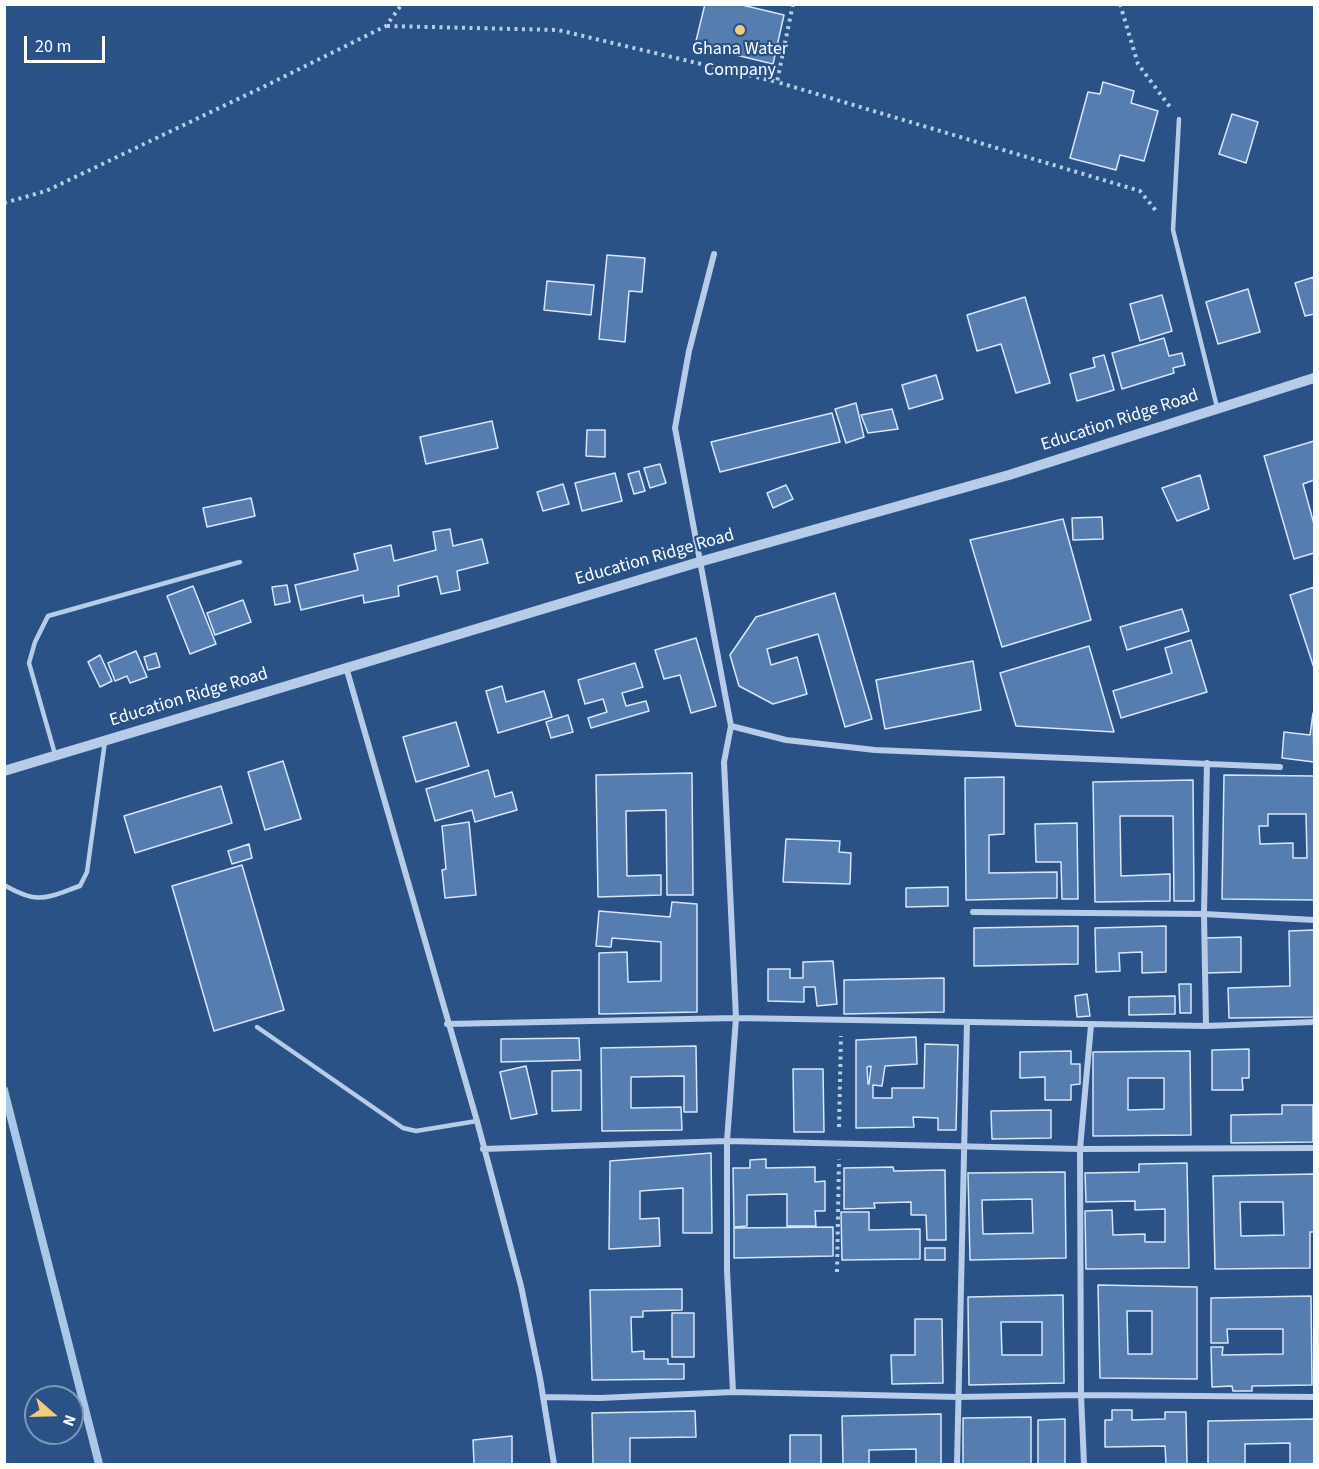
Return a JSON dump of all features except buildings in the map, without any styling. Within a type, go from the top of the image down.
[{"type":"street","points":[[714,254],[689,351],[675,428],[731,726],[724,762],[736,1018],[727,1141],[727,1270],[733,1392]]},
{"type":"street","name":"Education Ridge Road","points":[[4,771],[699,562],[912,500],[971,486],[1314,378]]},
{"type":"street","points":[[346,667],[447,1024],[477,1121],[521,1286],[554,1464]]},
{"type":"street","points":[[731,726],[786,740],[875,750],[1089,761],[1280,767]]},
{"type":"street","points":[[1206,1026],[1204,914],[1207,763]]},
{"type":"street","points":[[973,912],[1204,914],[1314,920]]},
{"type":"street","points":[[447,1024],[736,1018],[1206,1026],[1314,1022]]},
{"type":"street","points":[[957,1464],[967,1022]]},
{"type":"street","points":[[1084,1464],[1081,1395],[1080,1149],[1091,1025]]},
{"type":"street","points":[[483,1149],[727,1141],[965,1148],[1314,1148]]},
{"type":"street","points":[[543,1397],[600,1398],[733,1392],[958,1397],[1081,1395],[1314,1397]]},
{"type":"lane","points":[[1179,119],[1173,230],[1217,407]]},
{"type":"lane","points":[[55,757],[29,663],[35,642],[48,616],[240,562]]},
{"type":"lane","points":[[4,885],[24,896],[42,899],[80,886],[87,872],[105,741]]},
{"type":"lane","points":[[257,1027],[403,1128],[416,1131],[477,1121]]},
{"type":"path","points":[[386,26],[402,4]]},
{"type":"path","points":[[777,82],[794,4]]},
{"type":"path","points":[[1120,4],[1138,64],[1179,119]]},
{"type":"path","points":[[4,202],[46,191],[386,26],[558,30],[777,82],[1140,191],[1173,230]]},
{"type":"waterway","points":[[4,1090],[99,1464]]},
{"type":"place","name":"Ghana Water Company","points":[[740,30]]}]
